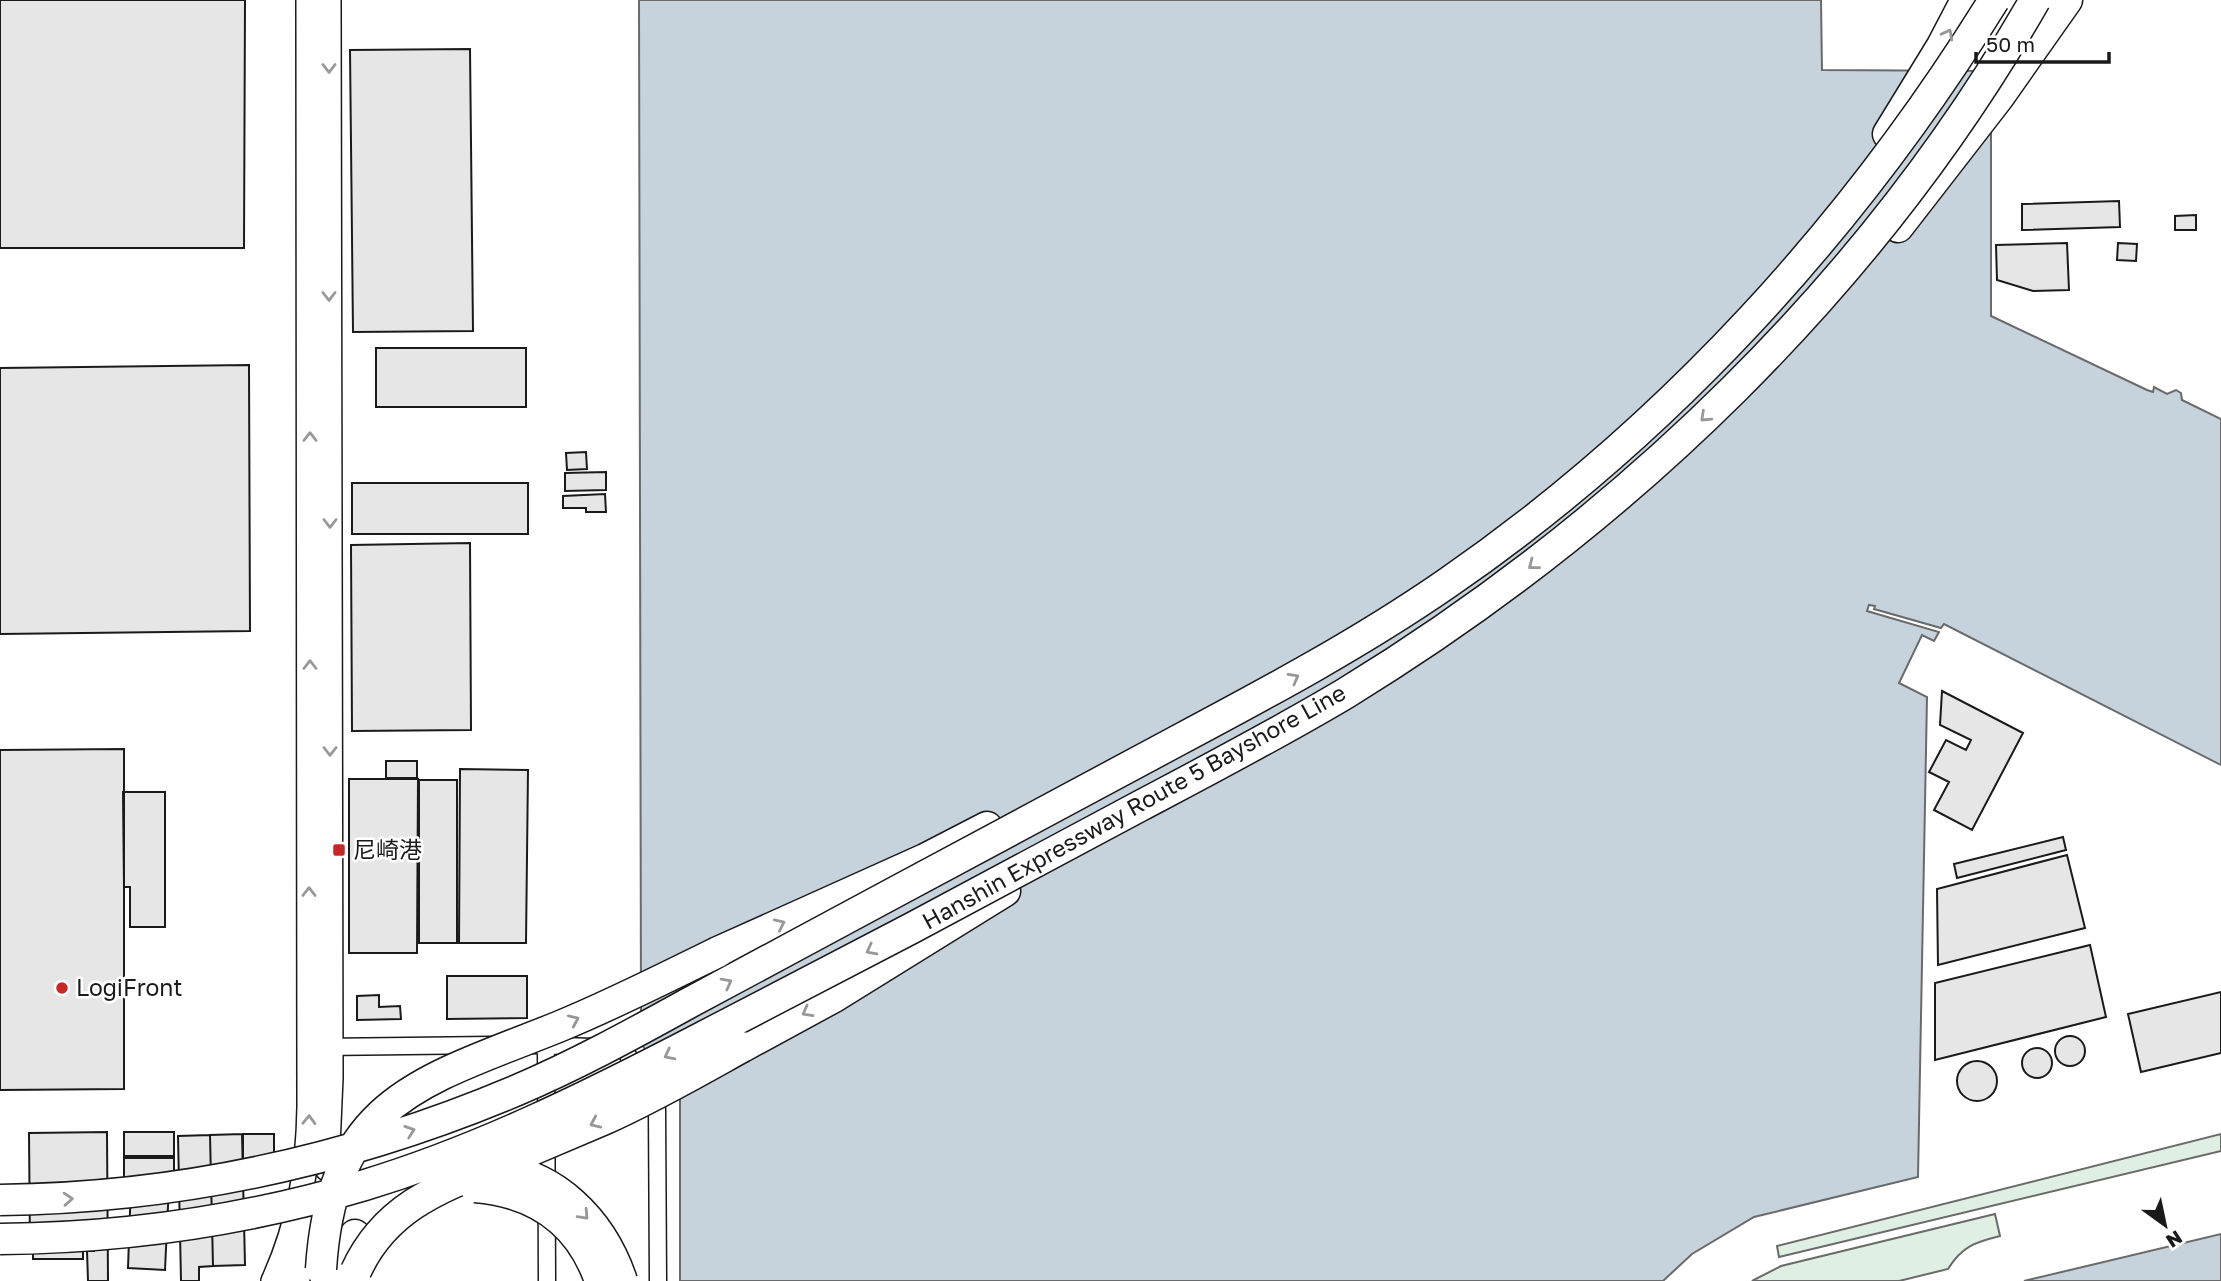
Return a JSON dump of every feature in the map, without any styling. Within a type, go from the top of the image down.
[{"type":"highway","points":[[1806,257],[1894,125],[1942,46],[1966,0]]},
{"type":"highway","name":"Hanshin Expressway Route 5 Bayshore Line","points":[[0,1200],[57,1200],[125,1195],[263,1172],[333,1155],[459,1114],[522,1088],[608,1046],[1323,662],[1444,586],[1566,495],[1690,382],[1806,257],[1859,195],[1956,62],[1994,0]]},
{"type":"highway","name":"Hanshin Expressway Route 5 Bayshore Line","points":[[0,1239],[89,1235],[230,1217],[366,1185],[499,1136],[610,1085],[837,968],[1303,718],[1467,614],[1579,529],[1732,392],[1834,281],[1886,219],[1982,88],[2035,0]]},
{"type":"highway","points":[[1732,392],[1785,349],[1844,290],[1897,228],[1998,98],[2067,0]]},
{"type":"highway","points":[[321,1281],[322,1249],[329,1205],[346,1160],[376,1119],[415,1088],[443,1073],[582,1016],[925,859],[1147,743],[1262,696]]},
{"type":"highway","points":[[354,1281],[363,1254],[374,1239],[405,1209],[422,1198],[608,1117],[765,1035],[927,941],[1136,808]]},
{"type":"highway","points":[[354,1281],[365,1256],[365,1238],[386,1205],[422,1182],[442,1174],[462,1170],[501,1169],[543,1182],[581,1210],[606,1244],[622,1281]]},
{"type":"highway","points":[[332,1281],[344,1252],[365,1238],[440,1193],[475,1187],[500,1190],[526,1198],[555,1214],[588,1253],[600,1281]]},
{"type":"street","points":[[297,1281],[318,1215],[327,1170],[330,1126],[320,1048],[308,0]]},
{"type":"street","points":[[273,1281],[299,1208],[306,1174],[309,1118],[320,1048],[329,0]]},
{"type":"street","points":[[1974,49],[1975,0]]},
{"type":"street","points":[[320,1048],[546,1045],[624,1048],[657,1109],[658,1281]]},
{"type":"street","points":[[546,1045],[547,1281]]},
{"type":"green space","points":[[2221,1134],[2221,1151],[1779,1257],[1777,1246]]},
{"type":"green space","points":[[1995,1214],[2000,1236],[1970,1246],[1948,1269],[1899,1281],[1752,1281],[1781,1266]]},
{"type":"shaded area","points":[[639,0],[1821,0],[1822,70],[1991,71],[1991,316],[2147,390],[2153,392],[2154,387],[2167,394],[2176,390],[2181,393],[2182,400],[2221,419],[2221,765],[1944,624],[1941,628],[1874,609],[1875,606],[1869,605],[1867,611],[1939,632],[1934,641],[1922,635],[1899,683],[1927,697],[1918,1177],[1754,1217],[1692,1254],[1663,1281],[680,1281],[680,1098],[642,1045],[641,1021]]},
{"type":"shaded area","points":[[2221,1234],[2221,1281],[2024,1281]]},
{"type":"building","points":[[0,0],[245,0],[244,248],[0,248]]},
{"type":"building","points":[[470,49],[473,331],[353,332],[350,50]]},
{"type":"building","points":[[2119,201],[2120,227],[2022,230],[2022,204]]},
{"type":"building","points":[[2196,215],[2196,230],[2175,230],[2175,216]]},
{"type":"building","points":[[2067,243],[2069,290],[2033,291],[1997,280],[1996,245]]},
{"type":"building","points":[[2118,243],[2137,244],[2136,261],[2117,260]]},
{"type":"building","points":[[376,348],[526,348],[526,407],[376,407]]},
{"type":"building","points":[[249,365],[250,631],[0,634],[0,368]]},
{"type":"building","points":[[586,452],[587,469],[567,470],[566,453]]},
{"type":"building","points":[[606,472],[606,490],[565,491],[565,473]]},
{"type":"building","points":[[352,483],[528,483],[528,534],[352,534]]},
{"type":"building","points":[[605,494],[606,512],[586,512],[586,508],[563,508],[563,496]]},
{"type":"building","points":[[470,543],[471,730],[352,731],[351,545]]},
{"type":"building","points":[[1942,691],[2023,733],[1972,830],[1934,810],[1949,782],[1929,772],[1946,740],[1966,750],[1971,740],[1940,725]]},
{"type":"building","name":"LogiFront","points":[[124,749],[124,1089],[0,1090],[0,750]]},
{"type":"building","points":[[386,761],[417,761],[417,778],[386,778]]},
{"type":"building","points":[[460,769],[528,770],[526,943],[459,943]]},
{"type":"building","points":[[349,779],[418,779],[417,953],[349,953]]},
{"type":"building","points":[[419,780],[457,780],[457,943],[419,943]]},
{"type":"building","points":[[123,792],[165,792],[165,927],[130,927],[130,887],[124,887]]},
{"type":"building","points":[[2063,837],[2066,850],[1957,878],[1954,864]]},
{"type":"building","points":[[2067,855],[2085,928],[1938,965],[1937,889]]},
{"type":"building","points":[[2090,945],[2106,1017],[1935,1060],[1935,983]]},
{"type":"building","points":[[447,976],[527,976],[527,1018],[447,1019]]},
{"type":"building","points":[[2221,992],[2221,1053],[2141,1072],[2128,1014]]},
{"type":"building","points":[[379,995],[379,1007],[400,1006],[401,1019],[357,1020],[357,996]]},
{"type":"building","points":[[2070,1036],[2081,1040],[2085,1051],[2081,1062],[2070,1066],[2059,1062],[2055,1051],[2059,1040]]},
{"type":"building","points":[[2037,1048],[2048,1052],[2052,1063],[2048,1074],[2037,1078],[2026,1074],[2022,1063],[2026,1052]]},
{"type":"building","points":[[1977,1061],[1991,1067],[1997,1081],[1991,1095],[1977,1101],[1963,1095],[1957,1081],[1963,1067]]},
{"type":"building","points":[[107,1132],[108,1281],[88,1281],[87,1251],[94,1249],[83,1249],[83,1259],[33,1259],[33,1249],[30,1249],[29,1133]]},
{"type":"building","points":[[124,1132],[174,1132],[174,1156],[124,1156]]},
{"type":"building","points":[[242,1134],[245,1265],[213,1266],[210,1135]]},
{"type":"building","points":[[243,1134],[274,1134],[274,1159],[243,1159]]},
{"type":"building","points":[[210,1135],[213,1266],[199,1267],[199,1281],[181,1281],[178,1136]]},
{"type":"building","points":[[124,1158],[174,1158],[174,1182],[124,1182]]},
{"type":"building","points":[[131,1184],[169,1185],[165,1270],[128,1268]]},
{"type":"place","name":"尼崎港","points":[[339,850]]},
{"type":"place","name":"LogiFront","points":[[62,988]]}]
